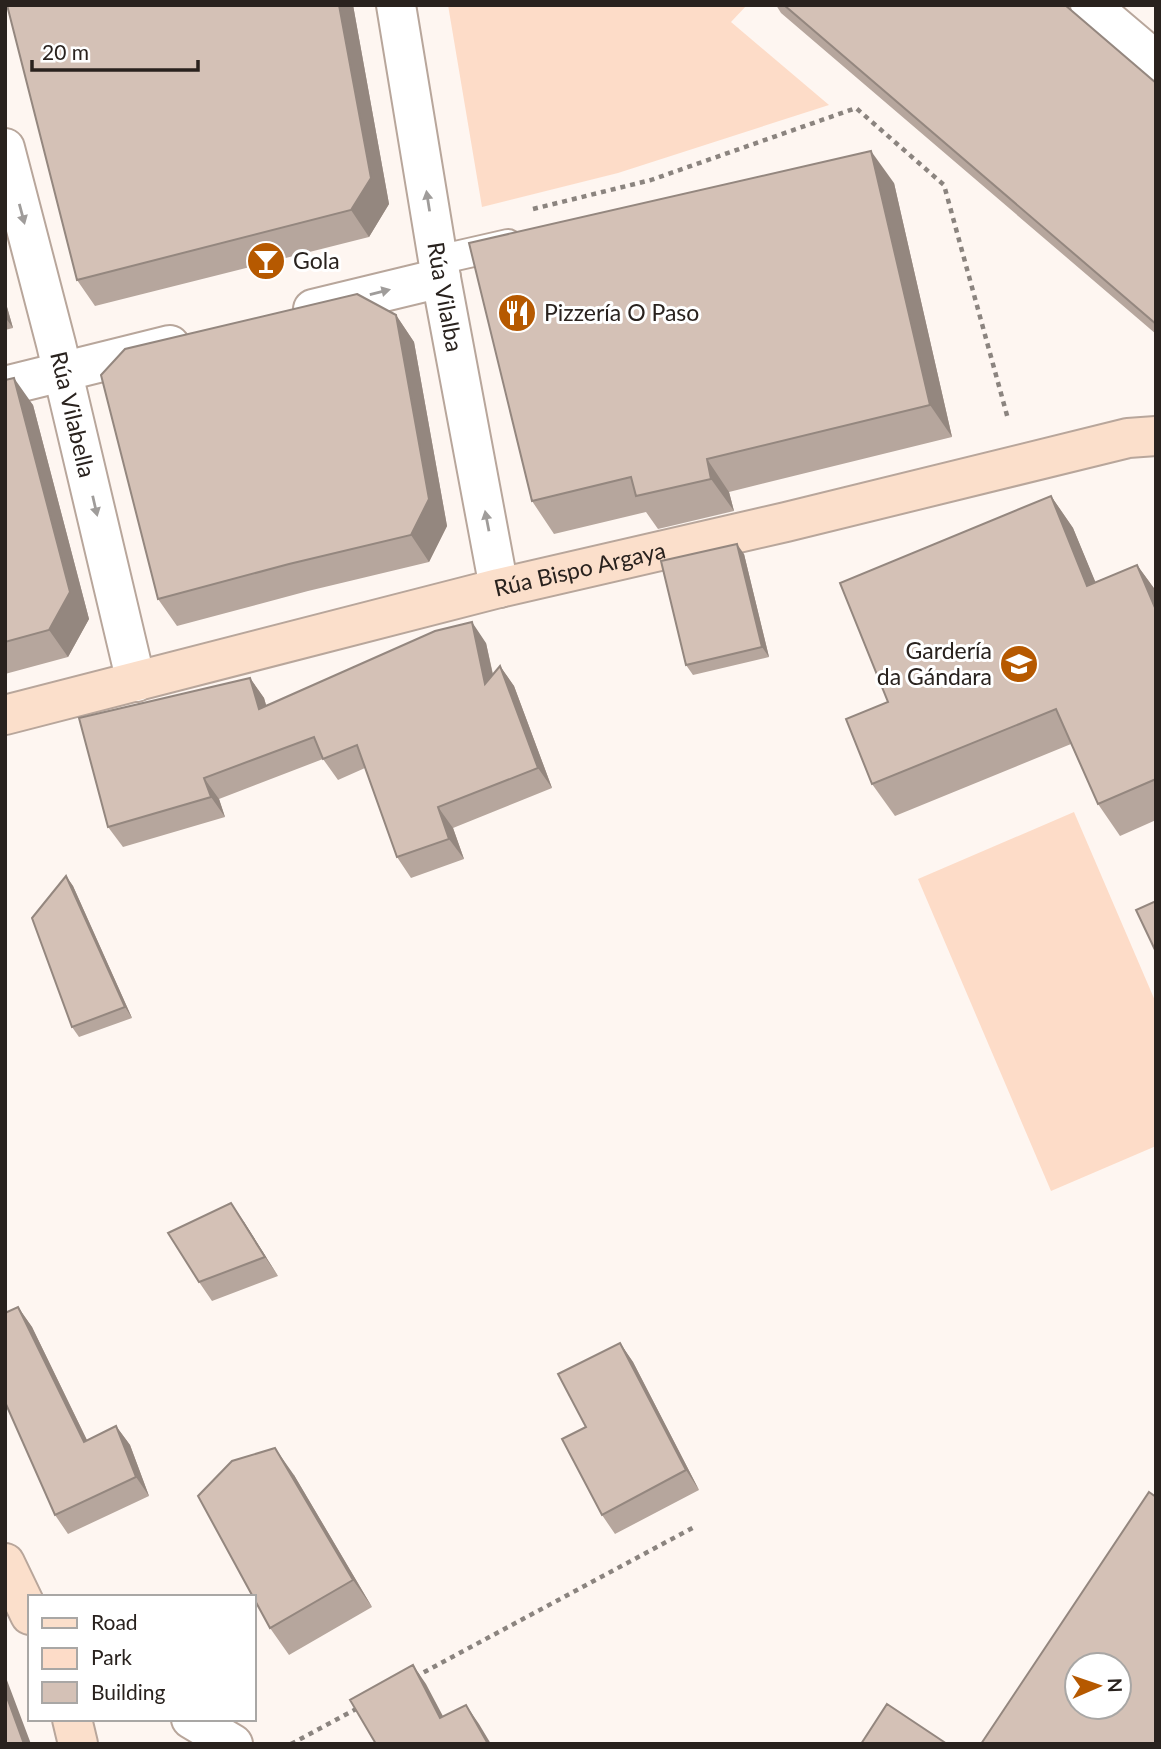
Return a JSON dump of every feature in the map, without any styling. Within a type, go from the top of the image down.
[{"type":"street","name":"Rúa Vilalba","points":[[396,5],[439,269],[499,588]]},
{"type":"street","points":[[1090,5],[1156,61]]},
{"type":"street","name":"Rúa Vilabella","points":[[5,148],[63,371],[136,682]]},
{"type":"street","points":[[279,317],[439,269]]},
{"type":"street","points":[[5,386],[198,337]]},
{"type":"street","name":"Rúa Bispo Argaya","points":[[5,715],[499,588],[1149,436]]},
{"type":"street","points":[[5,1563],[19,1605]]},
{"type":"street","points":[[72,1721],[78,1744]]},
{"type":"street","points":[[194,1721],[233,1744]]},
{"type":"lane","points":[[439,269],[527,225]]},
{"type":"path","points":[[527,225],[856,108],[944,185],[1021,464]]},
{"type":"path","points":[[414,1678],[696,1526]]},
{"type":"path","points":[[291,1744],[365,1704]]},
{"type":"green space","points":[[448,5],[747,5],[731,22],[829,105],[618,173],[482,207]]},
{"type":"green space","points":[[1074,812],[1156,1003],[1156,1146],[1051,1191],[918,879]]},
{"type":"building","points":[[7,5],[339,5],[371,178],[351,210],[77,280]]},
{"type":"building","points":[[784,5],[1065,5],[1156,83],[1156,324]]},
{"type":"building","points":[[871,151],[930,405],[707,459],[711,479],[636,496],[631,477],[532,501],[469,243]]},
{"type":"building","points":[[357,294],[396,315],[429,499],[411,535],[158,599],[101,375],[125,349]]},
{"type":"building","points":[[14,378],[70,592],[49,630],[5,642],[5,380]]},
{"type":"building","name":"Gardería da Gándara","points":[[1051,496],[1087,586],[1137,565],[1156,610],[1156,779],[1098,804],[1056,709],[872,784],[846,719],[888,702],[840,583]]},
{"type":"building","points":[[737,544],[762,647],[686,665],[661,561]]},
{"type":"building","points":[[472,622],[485,684],[500,666],[538,768],[438,807],[449,839],[397,857],[357,745],[323,759],[314,737],[204,778],[211,797],[108,827],[79,718],[250,678],[259,709],[435,631]]},
{"type":"building","points":[[66,876],[125,1007],[72,1027],[32,918]]},
{"type":"building","points":[[1156,901],[1156,952],[1136,910]]},
{"type":"building","points":[[231,1203],[265,1257],[199,1282],[168,1233]]},
{"type":"building","points":[[18,1307],[84,1442],[116,1426],[136,1477],[55,1515],[5,1402],[5,1313]]},
{"type":"building","points":[[620,1343],[686,1470],[602,1515],[562,1439],[586,1427],[558,1374]]},
{"type":"building","points":[[275,1448],[353,1580],[270,1628],[256,1602],[256,1595],[252,1595],[198,1496],[232,1461]]},
{"type":"building","points":[[1149,1492],[1156,1497],[1156,1744],[981,1744]]},
{"type":"building","points":[[413,1665],[440,1718],[466,1705],[488,1744],[376,1744],[350,1700]]},
{"type":"building","points":[[5,1692],[24,1744],[5,1744]]},
{"type":"building","points":[[887,1704],[947,1744],[861,1744]]},
{"type":"place","name":"Gola","points":[[266,261]]},
{"type":"place","name":"Pizzería O Paso","points":[[517,313]]},
{"type":"place","name":"Gardería da Gándara","points":[[1019,664]]}]
